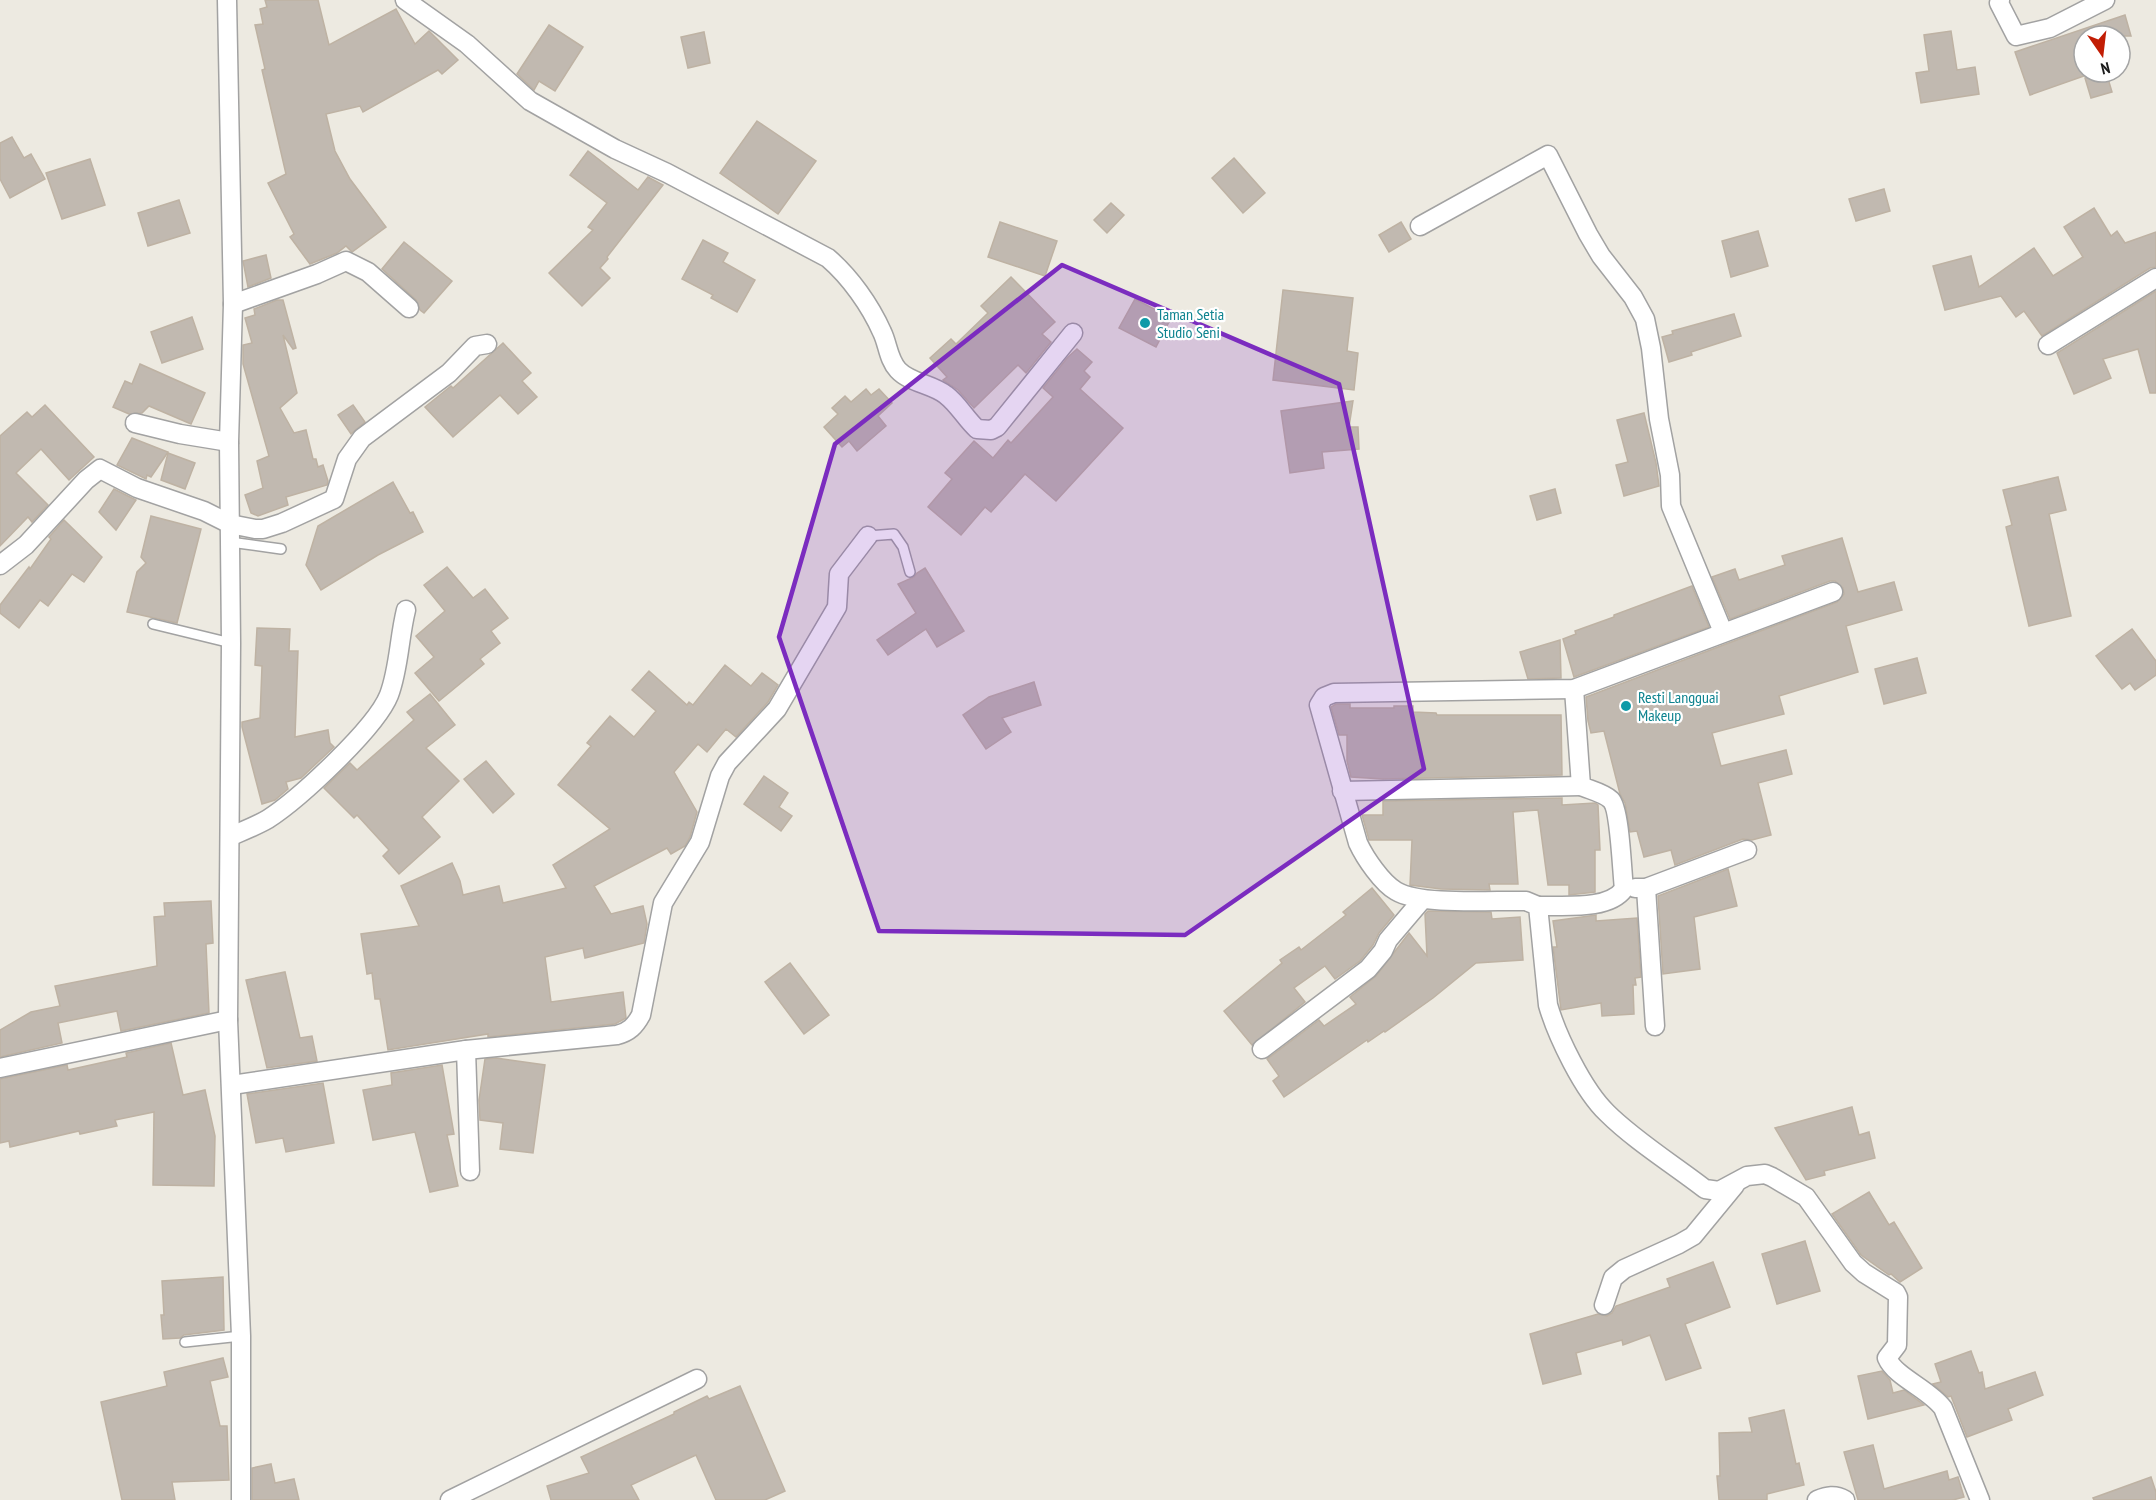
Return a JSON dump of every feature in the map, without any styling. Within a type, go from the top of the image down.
[{"type":"street","points":[[226,0],[233,304],[229,442],[231,836],[228,1020],[241,1336],[241,1500]]},
{"type":"street","points":[[405,0],[467,44],[530,101],[615,149],[667,173],[828,258],[841,268],[859,293],[883,332],[897,369],[947,396],[977,429],[986,431],[997,427],[1073,333]]},
{"type":"street","points":[[2000,0],[1999,3],[2016,36],[2050,28],[2105,0]]},
{"type":"street","points":[[1420,226],[1548,155],[1588,234],[1633,297],[1645,319],[1651,348],[1659,419],[1670,475],[1671,506],[1723,632]]},
{"type":"street","points":[[233,304],[346,261],[368,272],[409,308]]},
{"type":"street","points":[[2048,345],[2156,278]]},
{"type":"street","points":[[0,565],[26,545],[86,480],[100,469],[137,488],[204,511],[230,533],[263,529],[282,523],[334,499],[346,459],[362,438],[449,373],[475,346],[487,344]]},
{"type":"street","points":[[135,423],[180,434],[229,442]]},
{"type":"street","points":[[232,1085],[466,1050],[617,1035],[634,1026],[641,1015],[663,903],[700,842],[720,776],[727,763],[777,709],[837,607],[839,574],[868,536]]},
{"type":"street","points":[[1748,850],[1646,888],[1624,889],[1614,899],[1601,903],[1538,906],[1526,901],[1422,900],[1397,892],[1390,887],[1363,854],[1342,791],[1319,705],[1328,694],[1574,688],[1833,592]]},
{"type":"street","points":[[231,836],[268,819],[286,806],[344,753],[382,709],[393,680],[406,610]]},
{"type":"street","points":[[1574,688],[1581,786]]},
{"type":"street","points":[[1342,791],[1581,786],[1607,797],[1614,803],[1624,889]]},
{"type":"street","points":[[1646,888],[1655,1026]]},
{"type":"street","points":[[1262,1048],[1368,969],[1422,900]]},
{"type":"street","points":[[1538,906],[1547,997],[1553,1020],[1559,1037],[1592,1094],[1616,1121],[1705,1189],[1719,1191],[1753,1174],[1765,1174],[1799,1192],[1811,1203],[1853,1263],[1896,1293],[1900,1301],[1897,1345],[1887,1359],[1895,1370],[1935,1397],[1943,1408],[1980,1500]]},
{"type":"street","points":[[0,1068],[228,1020]]},
{"type":"street","points":[[466,1050],[470,1171]]},
{"type":"street","points":[[1604,1305],[1613,1278],[1624,1269],[1693,1236],[1738,1181]]},
{"type":"street","points":[[450,1500],[697,1379]]},
{"type":"street","points":[[1817,1500],[1836,1496],[1845,1500]]},
{"type":"lane","points":[[230,533],[280,549]]},
{"type":"lane","points":[[868,536],[894,534],[903,548],[910,572]]},
{"type":"lane","points":[[153,624],[231,643]]},
{"type":"lane","points":[[185,1342],[241,1336]]},
{"type":"highlighted area","points":[[1062,265],[1339,384],[1424,769],[1185,935],[879,931],[779,637],[835,444]]},
{"type":"building","points":[[265,0],[318,0],[329,45],[396,9],[415,44],[429,31],[458,60],[442,74],[438,70],[363,112],[360,106],[326,114],[335,151],[350,179],[386,227],[352,252],[346,246],[337,253],[310,264],[290,237],[294,234],[268,183],[286,174],[262,70],[265,69],[255,25],[263,24],[260,9],[267,7]]},
{"type":"building","points":[[2125,15],[2128,24],[2098,24]]},
{"type":"building","points":[[549,25],[583,47],[555,91],[539,81],[534,90],[517,74]]},
{"type":"building","points":[[1951,31],[1957,70],[1975,67],[1979,94],[1921,103],[1916,73],[1929,71],[1924,35]]},
{"type":"building","points":[[704,32],[710,63],[688,68],[681,37]]},
{"type":"building","points":[[2072,33],[2072,80],[2030,95],[2015,52]]},
{"type":"building","points":[[2087,84],[2110,84],[2112,92],[2091,98]]},
{"type":"building","points":[[757,121],[816,161],[778,214],[720,173]]},
{"type":"building","points":[[12,137],[24,158],[31,154],[45,179],[10,198],[0,179],[0,143]]},
{"type":"building","points":[[588,151],[638,190],[648,177],[663,185],[600,268],[610,278],[582,306],[549,273],[593,230],[588,227],[607,203],[570,175]]},
{"type":"building","points":[[1234,158],[1265,193],[1243,213],[1212,178]]},
{"type":"building","points":[[90,159],[105,205],[62,219],[46,173]]},
{"type":"building","points":[[1884,189],[1890,211],[1856,221],[1849,199]]},
{"type":"building","points":[[179,200],[190,233],[148,246],[138,213]]},
{"type":"building","points":[[1111,203],[1124,215],[1107,233],[1094,220]]},
{"type":"building","points":[[2094,208],[2111,236],[2117,231],[2125,243],[2156,232],[2156,267],[2150,268],[2042,336],[2024,311],[2016,317],[2001,296],[1945,310],[1933,266],[1971,256],[1979,287],[2034,248],[2053,276],[2083,257],[2064,227]]},
{"type":"building","points":[[1000,222],[1057,241],[1045,276],[988,257]]},
{"type":"building","points":[[1401,222],[1411,239],[1389,252],[1379,235]]},
{"type":"building","points":[[1758,231],[1768,266],[1731,277],[1722,241]]},
{"type":"building","points":[[703,240],[728,253],[723,262],[755,280],[737,312],[711,298],[713,295],[682,279]]},
{"type":"building","points":[[404,242],[452,281],[424,313],[420,310],[416,300],[382,269]]},
{"type":"building","points":[[266,255],[271,278],[248,287],[243,261]]},
{"type":"building","points":[[1011,277],[1055,322],[1042,334],[1051,342],[1026,373],[1018,365],[974,408],[958,390],[943,380],[947,377],[930,358],[951,339],[956,344],[988,313],[981,306]]},
{"type":"building","points":[[1283,290],[1353,298],[1347,351],[1358,353],[1354,390],[1273,380]]},
{"type":"building","points":[[2156,291],[2156,393],[2150,393],[2138,349],[2103,359],[2111,378],[2074,394],[2057,353]]},
{"type":"building","name":"Taman Setia Studio Seni","points":[[1135,299],[1171,318],[1156,347],[1119,328]]},
{"type":"building","points":[[283,300],[296,348],[293,349],[283,335],[297,393],[280,408],[294,433],[306,430],[313,459],[316,459],[318,467],[323,465],[328,481],[327,485],[286,497],[288,505],[258,516],[251,513],[245,495],[263,488],[257,461],[269,456],[243,364],[243,345],[252,343],[245,318],[255,315],[254,309]]},
{"type":"building","points":[[1734,314],[1741,336],[1691,352],[1692,355],[1669,362],[1662,337],[1673,334],[1672,331]]},
{"type":"building","points":[[192,317],[203,349],[162,363],[151,332]]},
{"type":"building","points":[[503,343],[531,373],[522,381],[537,397],[518,414],[500,395],[453,437],[425,407],[451,386],[453,388]]},
{"type":"building","points":[[1077,349],[1092,362],[1084,371],[1090,377],[1080,389],[1123,428],[1056,501],[1025,474],[991,512],[985,507],[961,535],[928,507],[952,479],[945,473],[974,441],[993,458],[1008,440],[1011,443],[1053,397],[1043,388]]},
{"type":"building","points":[[140,364],[205,393],[191,424],[149,406],[142,413],[129,414],[113,407],[125,381],[132,384]]},
{"type":"building","points":[[866,389],[871,395],[879,389],[892,403],[878,416],[886,426],[857,451],[849,441],[842,447],[824,427],[838,414],[832,408],[845,396],[851,402]]},
{"type":"building","points":[[1353,401],[1349,427],[1358,427],[1359,449],[1322,452],[1324,468],[1290,473],[1281,411]]},
{"type":"building","points":[[45,405],[94,457],[69,480],[41,449],[16,473],[48,505],[32,522],[28,517],[0,546],[0,436],[27,412],[32,417]]},
{"type":"building","points":[[353,405],[365,422],[351,434],[338,415]]},
{"type":"building","points":[[1644,413],[1659,486],[1624,496],[1616,465],[1628,462],[1617,420]]},
{"type":"building","points":[[132,438],[168,452],[151,477],[147,475],[146,479],[117,465]]},
{"type":"building","points":[[168,453],[195,463],[185,489],[161,480]]},
{"type":"building","points":[[2058,477],[2066,510],[2049,514],[2071,616],[2029,626],[2006,527],[2012,525],[2003,490]]},
{"type":"building","points":[[393,482],[423,532],[378,555],[321,590],[306,565],[318,526]]},
{"type":"building","points":[[114,489],[136,500],[116,530],[99,512]]},
{"type":"building","points":[[1555,489],[1561,513],[1537,520],[1530,496]]},
{"type":"building","points":[[151,516],[201,529],[177,623],[127,612],[137,572],[146,563],[141,557]]},
{"type":"building","points":[[64,520],[102,557],[84,582],[72,574],[48,606],[40,600],[19,628],[0,613],[0,605],[29,567],[30,569],[51,539],[49,537]]},
{"type":"building","points":[[1842,538],[1858,592],[1894,582],[1902,610],[1846,626],[1858,672],[1779,696],[1784,714],[1712,733],[1721,766],[1786,750],[1792,774],[1758,783],[1771,835],[1752,840],[1743,839],[1675,865],[1671,850],[1644,857],[1637,831],[1630,832],[1625,803],[1620,794],[1604,731],[1591,733],[1586,697],[1837,602],[1844,594],[1843,588],[1835,581],[1830,581],[1730,619],[1712,577],[1735,569],[1739,580],[1785,565],[1782,556]]},
{"type":"building","points":[[447,567],[473,598],[485,589],[508,618],[491,631],[500,643],[480,659],[484,664],[439,701],[415,673],[434,657],[416,636],[445,611],[424,585]]},
{"type":"building","points":[[925,568],[964,631],[937,647],[926,629],[888,655],[877,640],[916,613],[898,584],[914,577]]},
{"type":"building","points":[[1692,586],[1709,627],[1574,677],[1563,639],[1576,634],[1575,631]]},
{"type":"building","points":[[257,628],[290,629],[289,651],[298,651],[295,737],[328,730],[330,743],[334,747],[301,778],[286,782],[288,789],[275,800],[262,804],[242,727],[242,722],[260,718],[262,666],[255,665]]},
{"type":"building","points":[[2132,629],[2156,661],[2156,675],[2135,690],[2130,683],[2122,689],[2096,656]]},
{"type":"building","points":[[1560,640],[1561,678],[1528,679],[1520,652]]},
{"type":"building","points":[[1917,658],[1926,693],[1884,704],[1875,669]]},
{"type":"building","points":[[725,665],[751,686],[762,673],[778,685],[768,702],[736,737],[726,729],[707,752],[698,744],[674,772],[697,812],[685,846],[671,854],[667,848],[594,886],[611,914],[643,906],[647,924],[644,943],[585,958],[583,948],[545,957],[551,1002],[623,992],[626,1018],[615,1024],[488,1037],[488,1034],[388,1050],[380,999],[375,999],[372,973],[367,974],[361,934],[419,926],[401,886],[452,863],[463,895],[499,886],[503,903],[566,888],[553,865],[610,829],[558,785],[591,746],[587,743],[610,716],[634,737],[656,711],[632,690],[649,671],[687,705],[689,702],[693,705]]},
{"type":"building","points":[[1034,682],[1041,705],[1002,718],[1011,732],[986,749],[963,715],[989,697]]},
{"type":"building","points":[[430,694],[455,725],[426,748],[459,781],[422,817],[440,837],[399,874],[383,856],[389,850],[357,815],[354,818],[324,788],[350,763],[357,770],[414,720],[407,712]]},
{"type":"building","points":[[1336,704],[1350,704],[1350,708],[1413,706],[1413,712],[1436,713],[1437,715],[1561,715],[1562,775],[1383,779],[1351,777],[1347,761],[1347,735],[1339,735],[1331,707]]},
{"type":"building","points":[[486,761],[514,794],[493,813],[464,779]]},
{"type":"building","points":[[764,776],[788,793],[779,807],[792,816],[781,831],[744,804]]},
{"type":"building","points":[[1562,798],[1562,805],[1595,803],[1598,805],[1600,850],[1595,850],[1595,892],[1569,895],[1569,885],[1548,885],[1538,810],[1513,812],[1518,884],[1489,884],[1490,890],[1441,889],[1410,885],[1412,840],[1369,840],[1362,815],[1383,815],[1383,801]]},
{"type":"building","points":[[1728,869],[1737,906],[1694,917],[1700,969],[1663,974],[1658,896]]},
{"type":"building","points":[[1372,888],[1394,915],[1379,933],[1373,945],[1360,961],[1335,979],[1325,966],[1294,988],[1305,1002],[1252,1045],[1224,1011],[1282,963],[1280,960],[1299,947],[1301,950],[1346,915],[1343,912]]},
{"type":"building","points":[[211,901],[213,943],[206,944],[209,1013],[121,1031],[117,1011],[58,1023],[62,1043],[0,1057],[0,1030],[31,1012],[60,1006],[55,986],[157,966],[154,917],[165,916],[164,903]]},
{"type":"building","points":[[1428,911],[1491,912],[1492,919],[1520,917],[1523,960],[1476,963],[1433,998],[1385,1032],[1368,1042],[1367,1040],[1284,1097],[1273,1081],[1279,1076],[1267,1059],[1319,1020],[1324,1026],[1356,1004],[1350,997],[1376,976],[1409,933],[1427,956],[1425,914]]},
{"type":"building","points":[[1596,915],[1596,921],[1637,918],[1641,977],[1635,978],[1636,985],[1633,985],[1634,1014],[1602,1016],[1601,1003],[1561,1010],[1553,947],[1557,947],[1553,921]]},
{"type":"building","points":[[790,963],[829,1015],[804,1034],[765,982]]},
{"type":"building","points":[[285,972],[300,1038],[312,1036],[317,1061],[267,1068],[246,980]]},
{"type":"building","points":[[171,1043],[183,1095],[205,1090],[215,1136],[214,1186],[153,1185],[154,1112],[115,1120],[117,1126],[80,1134],[79,1131],[10,1147],[9,1141],[0,1143],[0,1079],[67,1065],[68,1070],[127,1057],[126,1053]]},
{"type":"building","points":[[496,1058],[545,1065],[533,1153],[500,1149],[503,1123],[480,1120],[479,1100],[485,1059]]},
{"type":"building","points":[[442,1065],[454,1134],[447,1135],[458,1186],[430,1192],[415,1132],[373,1140],[363,1090],[392,1085],[391,1073]]},
{"type":"building","points":[[323,1083],[334,1143],[286,1152],[283,1138],[256,1143],[247,1094]]},
{"type":"building","points":[[1852,1107],[1859,1135],[1869,1132],[1875,1158],[1824,1171],[1825,1175],[1806,1180],[1775,1128]]},
{"type":"building","points":[[1869,1192],[1889,1225],[1894,1222],[1922,1268],[1900,1282],[1861,1255],[1832,1214]]},
{"type":"building","points":[[1805,1241],[1820,1291],[1777,1304],[1762,1254]]},
{"type":"building","points":[[1713,1262],[1730,1307],[1685,1324],[1701,1368],[1666,1380],[1650,1335],[1623,1345],[1622,1340],[1576,1353],[1581,1374],[1543,1384],[1530,1334],[1598,1314],[1607,1316],[1616,1306],[1670,1287],[1667,1279]]},
{"type":"building","points":[[223,1277],[224,1330],[163,1339],[162,1281]]},
{"type":"building","points":[[1971,1351],[1979,1373],[1982,1372],[1985,1389],[2035,1372],[2043,1395],[2008,1409],[2012,1420],[1967,1437],[1951,1396],[1948,1397],[1933,1384],[1941,1382],[1935,1364]]},
{"type":"building","points":[[223,1358],[228,1377],[210,1381],[220,1426],[227,1426],[229,1480],[172,1482],[175,1500],[122,1500],[101,1402],[167,1386],[164,1372]]},
{"type":"building","points":[[1882,1371],[1890,1380],[1893,1393],[1904,1390],[1924,1405],[1868,1419],[1858,1376]]},
{"type":"building","points":[[740,1386],[785,1491],[765,1500],[716,1500],[696,1455],[631,1485],[639,1500],[551,1500],[547,1486],[589,1473],[581,1457],[674,1414],[707,1396],[709,1399]]},
{"type":"building","points":[[1784,1410],[1796,1464],[1799,1463],[1804,1485],[1767,1494],[1767,1500],[1719,1500],[1717,1476],[1720,1476],[1719,1433],[1752,1432],[1749,1418]]},
{"type":"building","points":[[1873,1445],[1884,1489],[1947,1471],[1949,1480],[1958,1477],[1964,1497],[1953,1500],[1858,1500],[1844,1452]]},
{"type":"building","points":[[271,1464],[275,1483],[294,1479],[299,1500],[252,1500],[252,1468]]},
{"type":"building","points":[[2151,1477],[2156,1500],[2094,1500],[2093,1498]]},
{"type":"place","name":"Taman Setia Studio Seni","points":[[1145,323]]},
{"type":"place","name":"Resti Langguai Makeup","points":[[1626,706]]}]
